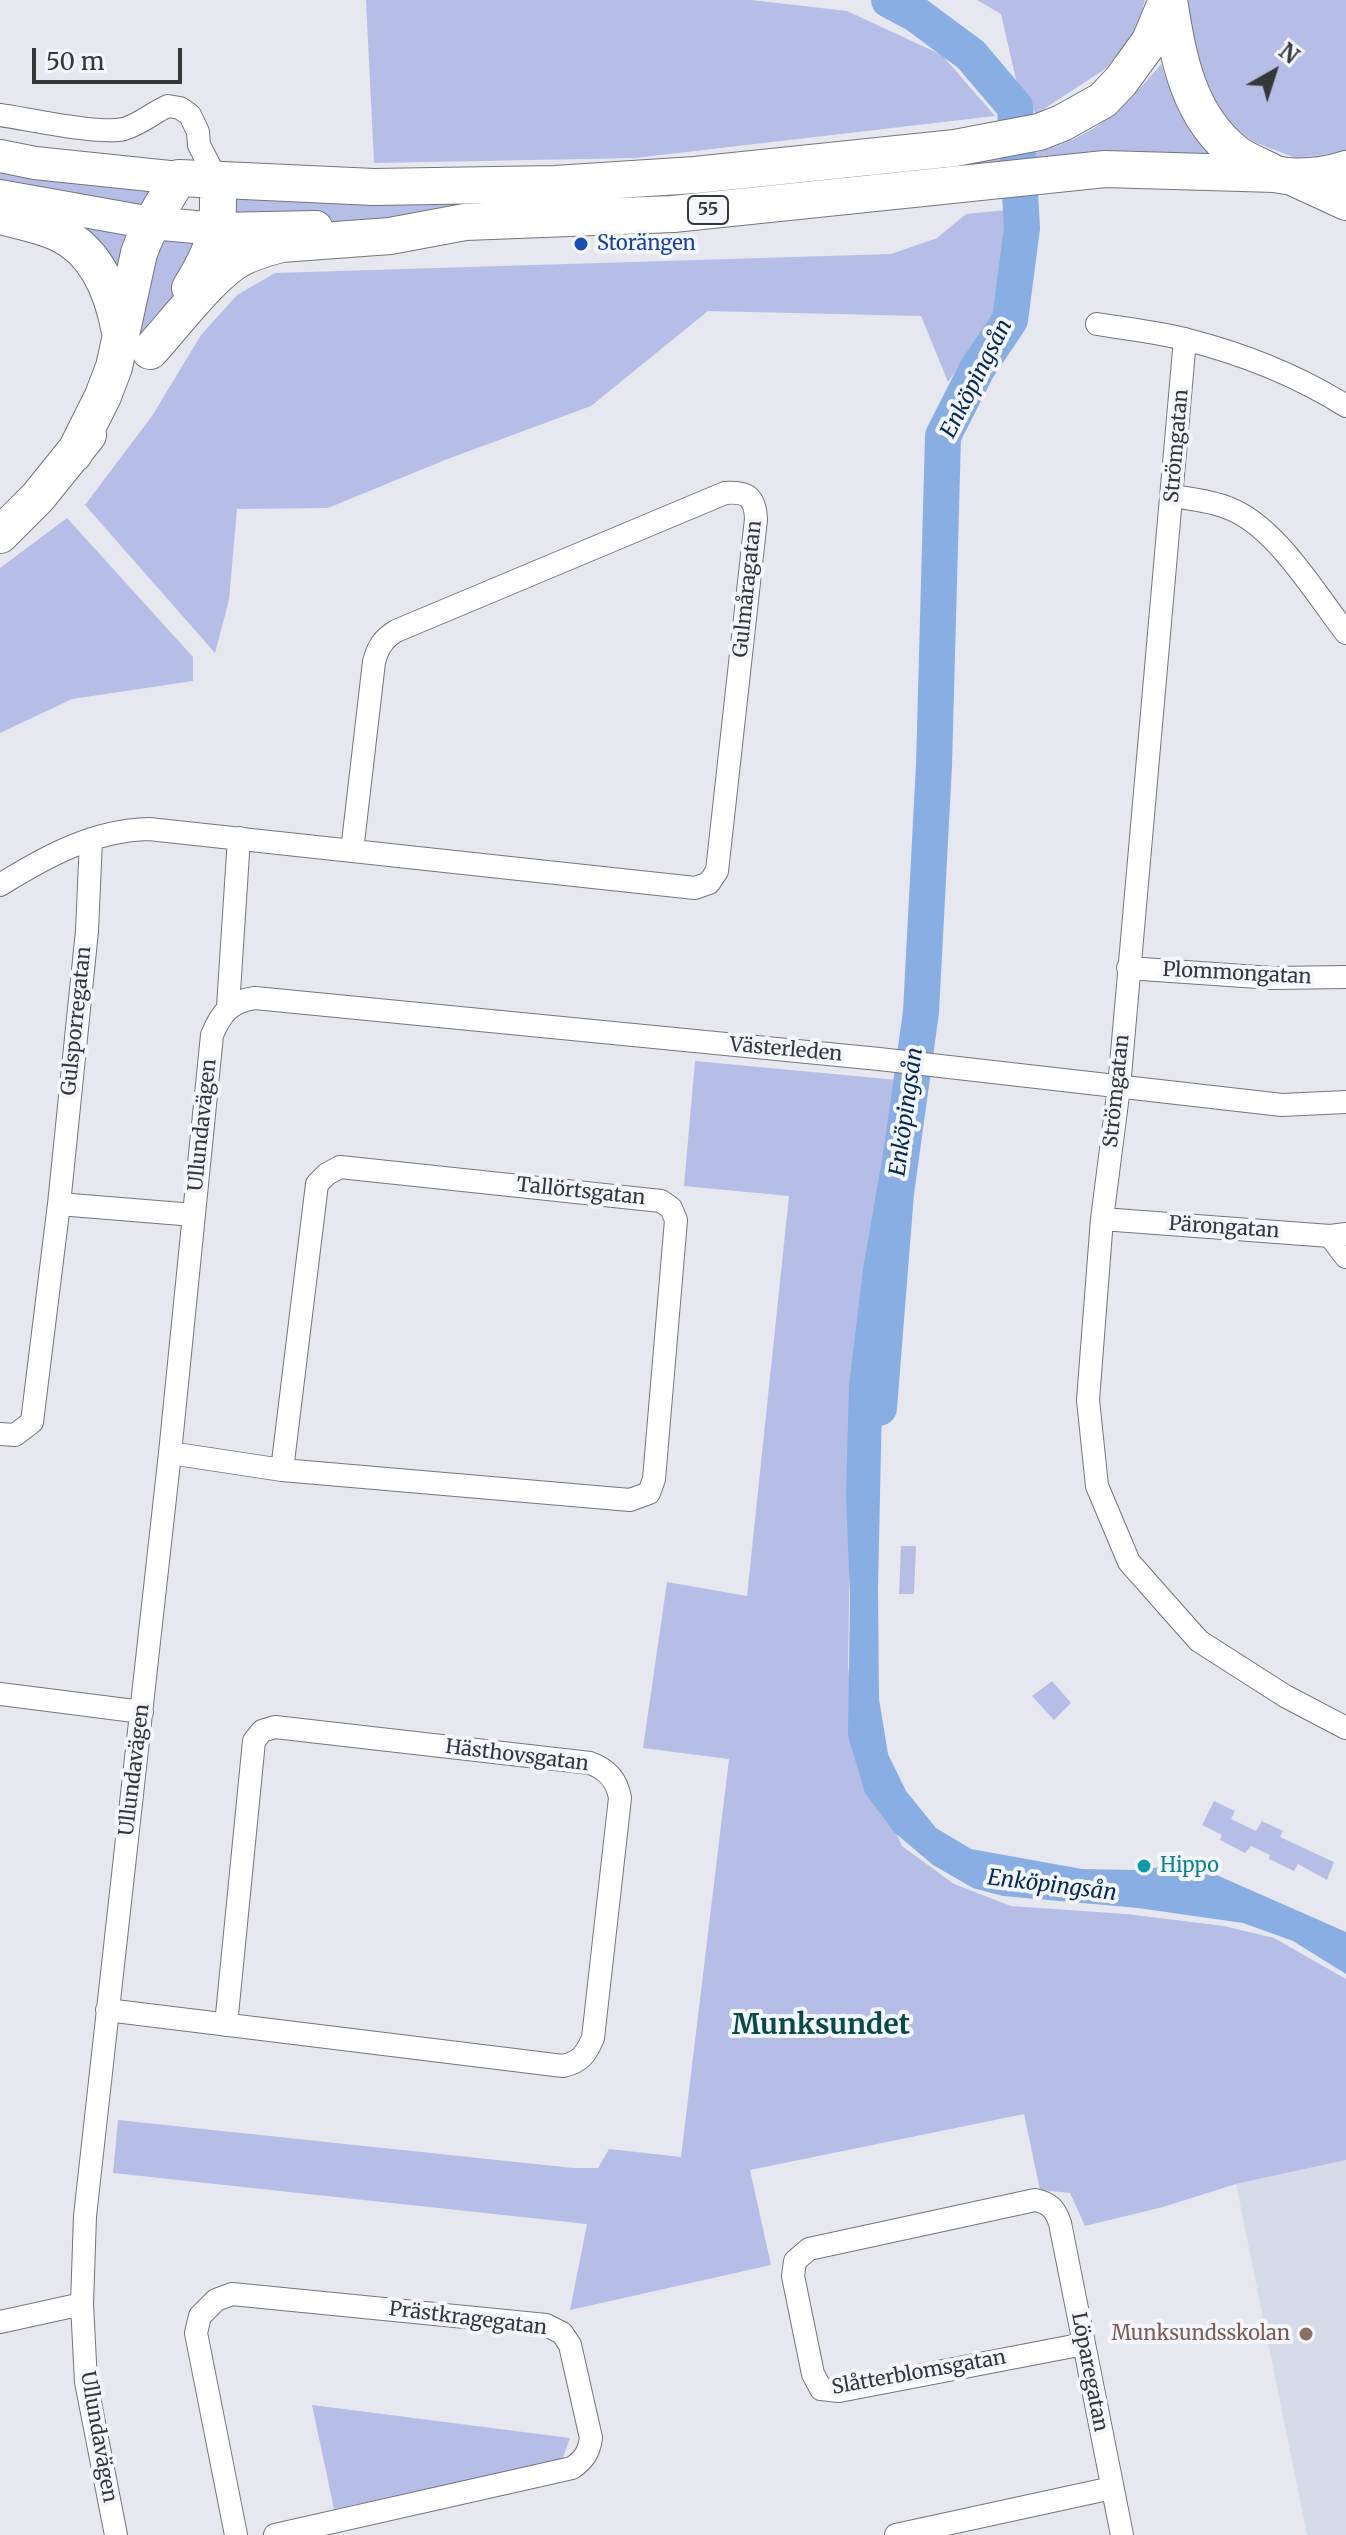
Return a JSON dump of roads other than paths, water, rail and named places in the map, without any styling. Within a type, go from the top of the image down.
[{"type":"main road","name":"55","points":[[136,344],[139,253],[151,223],[179,178],[374,187],[555,184],[695,175],[955,148],[1039,132],[1103,100],[1150,41],[1168,0]]},
{"type":"main road","name":"55","points":[[1168,0],[1187,87],[1215,132],[1238,155],[1280,175]]},
{"type":"main road","points":[[0,156],[35,163],[179,178]]},
{"type":"main road","name":"55","points":[[0,535],[38,497],[74,454],[136,344],[238,259],[281,244],[390,236],[447,223],[673,214],[1105,169],[1280,175],[1346,169]]},
{"type":"main road","points":[[1280,175],[1346,204]]},
{"type":"main road","points":[[0,216],[60,233],[86,254],[108,286],[115,307],[136,344],[211,253],[219,206],[217,180]]},
{"type":"main road","points":[[0,196],[151,223],[217,229],[447,223]]},
{"type":"street","points":[[0,115],[120,130],[142,123],[168,106],[180,108],[190,115],[198,132],[199,145],[217,180]]},
{"type":"street","points":[[179,178],[199,145]]},
{"type":"street","points":[[1097,324],[1185,339],[1240,355],[1315,387],[1346,406]]},
{"type":"street","name":"Strömgatan","points":[[1185,339],[1119,1087],[1102,1219],[1088,1400],[1097,1486],[1129,1562],[1199,1641],[1285,1696],[1346,1728]]},
{"type":"street","name":"Gulmåragatan","points":[[0,885],[41,861],[91,839],[128,830],[149,829],[239,838],[352,851],[695,888],[709,883],[717,871],[756,506],[740,492],[725,493],[385,638],[374,662],[352,851]]},
{"type":"street","points":[[1173,496],[1227,507],[1254,522],[1273,539],[1346,633]]},
{"type":"street","points":[[228,1007],[239,838]]},
{"type":"street","name":"Gulsporregatan","points":[[0,1434],[15,1435],[32,1422],[59,1204],[87,931],[91,839]]},
{"type":"street","name":"Plommongatan","points":[[1128,968],[1272,978],[1346,977]]},
{"type":"street","name":"Västerleden","points":[[228,1007],[241,1000],[255,998],[879,1059],[1282,1105],[1346,1102]]},
{"type":"street","name":"Ullundavägen","points":[[116,2535],[86,2382],[82,2304],[85,2216],[170,1453],[212,1035],[218,1019],[228,1007]]},
{"type":"street","name":"Tallörtsgatan","points":[[170,1453],[282,1470],[630,1500],[649,1493],[654,1479],[676,1220],[671,1208],[661,1201],[340,1167],[327,1174],[317,1184],[282,1470]]},
{"type":"street","points":[[59,1204],[194,1215]]},
{"type":"street","name":"Pärongatan","points":[[1102,1219],[1338,1235]]},
{"type":"street","points":[[1338,1235],[1346,1257]]},
{"type":"street","points":[[0,1704],[0,1694],[142,1712]]},
{"type":"street","name":"Hästhovsgatan","points":[[107,2010],[226,2025],[563,2066],[577,2063],[593,2038],[620,1798],[618,1786],[602,1767],[590,1763],[275,1727],[262,1731],[254,1741],[226,2025]]},
{"type":"street","name":"Slåtterblomsgatan","points":[[1055,2210],[1046,2202],[1035,2200],[809,2249],[795,2261],[793,2276],[813,2374],[821,2389],[839,2391],[1084,2344]]},
{"type":"street","name":"Löparegatan","points":[[1055,2210],[1122,2535]]},
{"type":"street","name":"Prästkragegatan","points":[[236,2535],[196,2333],[200,2316],[216,2300],[232,2294],[287,2298],[546,2325],[562,2333],[570,2345],[591,2438],[589,2451],[582,2461],[572,2468],[275,2535]]},
{"type":"street","points":[[0,2322],[82,2304]]},
{"type":"street","points":[[896,2535],[1112,2488]]},
{"type":"water","points":[[894,1090],[915,1091],[885,1266],[878,1587],[879,1699],[888,1754],[906,1791],[936,1828],[971,1849],[1082,1869],[1134,1870],[1172,1866],[1212,1873],[1346,1932],[1346,1974],[1293,1941],[1243,1923],[1138,1908],[1003,1896],[973,1888],[933,1865],[894,1832],[865,1793],[848,1736],[850,1596],[846,1495],[849,1386],[863,1269]]},
{"type":"waterway","name":"Enköpingsån","points":[[879,1408],[896,1193],[921,1012],[934,765],[943,436],[977,369],[1010,320],[1022,228],[1015,107],[971,55],[917,15],[889,0]]},
{"type":"place","name":"Storängen","points":[[581,244]]},
{"type":"place","name":"Hippo","points":[[1144,1866]]},
{"type":"place","name":"Munksundsskolan","points":[[1306,2334]]},
{"type":"district","name":"Munksundet","points":[[821,2026]]}]
